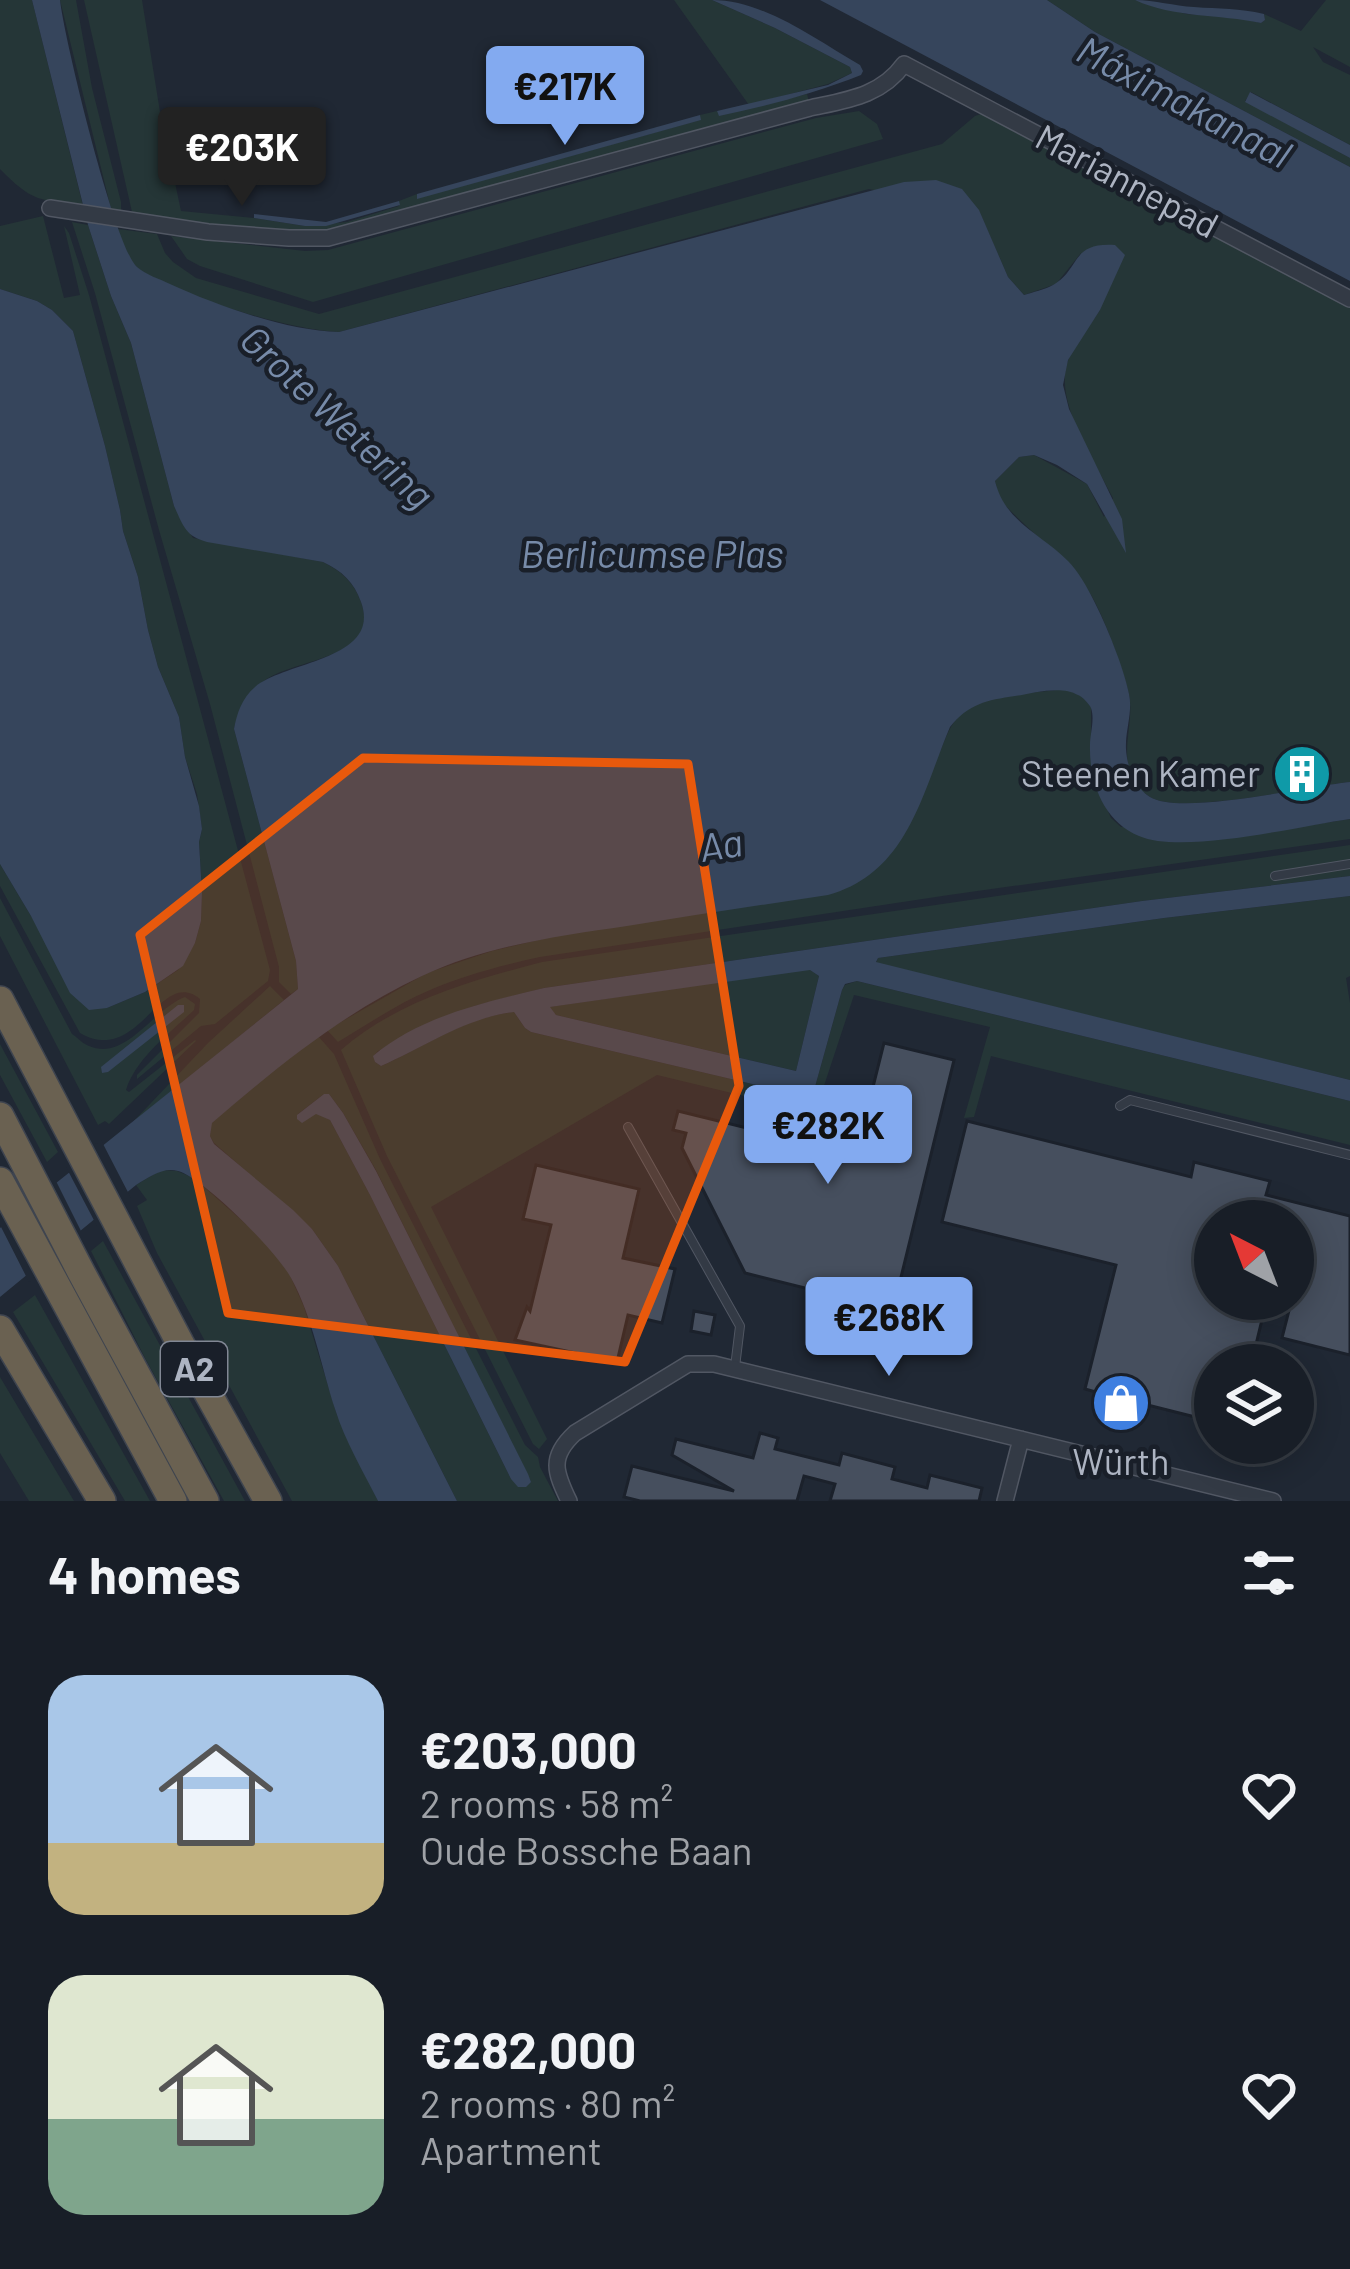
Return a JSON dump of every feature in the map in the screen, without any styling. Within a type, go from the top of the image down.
[{"type":"highway","name":"A2","points":[[0,1000],[268,1501]]},
{"type":"highway","name":"A2","points":[[0,1116],[206,1501]]},
{"type":"highway","name":"A2","points":[[1,1182],[173,1501]]},
{"type":"highway","points":[[2,1333],[102,1501]]},
{"type":"street","name":"Mariannepad","points":[[65,211],[208,232],[328,238],[845,101],[881,88],[904,64],[1350,299]]},
{"type":"street","points":[[569,1501],[556,1470],[562,1445],[574,1433],[688,1364],[735,1366],[1273,1501]]},
{"type":"street","points":[[1006,1501],[1022,1439]]},
{"type":"lane","points":[[1275,876],[1350,864]]},
{"type":"lane","points":[[1120,1106],[1130,1100],[1350,1155]]},
{"type":"lane","points":[[628,1127],[740,1326],[735,1366]]},
{"type":"highlighted area","points":[[363,758],[688,764],[739,1086],[625,1362],[228,1313],[140,935]]},
{"type":"shaded area","points":[[0,0],[32,0],[83,206],[37,198],[0,169]]},
{"type":"shaded area","points":[[60,0],[76,0],[121,214],[112,213]]},
{"type":"shaded area","points":[[84,0],[142,0],[181,211],[305,226],[347,222],[399,206],[399,201],[417,194],[418,198],[700,120],[700,115],[717,111],[720,115],[807,94],[809,102],[325,236],[135,216]]},
{"type":"shaded area","points":[[674,0],[712,0],[850,67],[852,73],[749,105]]},
{"type":"shaded area","points":[[1047,0],[1135,0],[1186,14],[1261,23],[1264,14],[1301,31],[1326,0],[1350,0],[1350,67],[1313,47],[1323,62],[1350,75],[1350,145],[1251,92],[1245,101],[1350,158],[1350,167],[1095,32]]},
{"type":"shaded area","points":[[859,111],[877,124],[883,139],[313,302],[200,266],[187,259],[171,236],[328,250],[816,118]]},
{"type":"shaded area","points":[[981,114],[1350,308],[1350,782],[1188,803],[1150,797],[1131,775],[1129,695],[1100,612],[1068,567],[999,499],[995,481],[1019,457],[1034,455],[1087,484],[1104,517],[1113,498],[1078,430],[1066,392],[1069,358],[1100,310],[1081,253],[1056,284],[1024,295],[1008,277],[979,211],[869,189],[339,332],[294,326],[180,291],[140,270],[118,229],[157,234],[165,253],[196,278],[319,314],[942,144]]},
{"type":"shaded area","points":[[43,216],[64,298],[80,295],[64,226],[89,295],[270,970],[268,981],[215,1024],[201,1026],[137,1079],[199,1013],[200,999],[186,992],[173,995],[118,1037],[100,1040],[80,1033],[0,886],[0,864],[31,916],[107,1008],[145,992],[178,970],[195,943],[201,921],[202,829],[197,794],[179,717],[148,630],[73,331],[37,301],[0,289],[0,226]]},
{"type":"shaded area","points":[[72,222],[88,225],[131,343],[174,506],[193,538],[323,562],[346,578],[361,602],[364,621],[359,636],[331,655],[264,681],[245,703],[234,729],[296,961],[298,989],[291,994],[279,982],[279,967],[210,704]]},
{"type":"shaded area","points":[[1064,689],[1082,696],[1091,707],[1091,774],[1111,818],[1121,827],[1291,828],[1350,819],[1350,839],[540,957],[430,990],[338,1042],[327,1030],[427,973],[551,937],[939,754],[954,722],[973,706],[997,697]]},
{"type":"shaded area","points":[[1350,845],[1350,876],[1142,901],[544,988],[474,1006],[378,1051],[375,1062],[381,1066],[462,1026],[514,1012],[531,1032],[808,1097],[813,1094],[842,990],[857,981],[1350,1101],[1350,1145],[991,1056],[974,1117],[964,1118],[990,1027],[854,995],[815,1113],[657,1075],[431,1207],[547,1439],[539,1449],[387,1156],[341,1050],[410,1006],[542,962]]},
{"type":"shaded area","points":[[1350,896],[1350,976],[1346,978],[1350,1080],[876,963],[878,958]]},
{"type":"shaded area","points":[[0,898],[72,1034],[87,1045],[115,1047],[173,1003],[185,997],[195,1004],[146,1057],[126,1090],[196,1041],[109,1124],[98,1125],[0,936]]},
{"type":"shaded area","points":[[809,969],[819,976],[796,1071],[556,1015],[549,1007]]},
{"type":"shaded area","points":[[270,986],[284,1000],[131,1124],[208,1043]]},
{"type":"shaded area","points":[[318,1036],[334,1054],[380,1159],[558,1501],[457,1501],[338,1266],[312,1229],[214,1143],[211,1123]],"holes":[[[329,1094],[376,1170],[531,1482],[511,1479],[330,1120],[321,1114],[298,1114]]]},
{"type":"shaded area","points":[[0,1044],[58,1152],[47,1162],[0,1075]]},
{"type":"shaded area","points":[[161,1170],[194,1178],[264,1240],[288,1271],[337,1415],[378,1501],[292,1501],[157,1253],[137,1206],[147,1200],[136,1185]]},
{"type":"shaded area","points":[[103,1241],[245,1501],[224,1501],[146,1360],[91,1251]]},
{"type":"shaded area","points":[[35,1295],[150,1501],[125,1501],[13,1312]]},
{"type":"shaded area","points":[[0,1377],[74,1501],[29,1501],[0,1453]]},
{"type":"water","name":"Berlicumse Plas","points":[[32,0],[60,0],[104,184],[137,267],[209,301],[298,327],[339,332],[904,182],[936,180],[962,189],[979,210],[1008,277],[1024,295],[1062,279],[1090,248],[1115,245],[1125,255],[1100,310],[1068,360],[1063,385],[1069,409],[1122,519],[1126,553],[1087,484],[1057,465],[1034,455],[1019,457],[995,481],[1000,495],[1015,517],[1072,565],[1098,609],[1127,683],[1127,756],[1132,776],[1144,793],[1166,802],[1188,803],[1350,782],[1350,819],[1212,841],[1159,841],[1127,829],[1101,799],[1090,759],[1092,712],[1081,697],[1056,690],[987,702],[971,708],[950,727],[909,828],[877,869],[855,884],[828,895],[549,938],[471,957],[422,976],[365,1007],[261,1082],[212,1123],[210,1136],[312,1229],[338,1266],[457,1501],[378,1501],[339,1421],[311,1326],[291,1278],[239,1218],[205,1187],[178,1171],[161,1172],[136,1185],[0,1297],[0,1228],[298,989],[296,961],[234,729],[241,706],[255,687],[345,648],[358,636],[364,621],[355,589],[330,565],[207,542],[194,537],[183,524],[174,506],[131,343],[88,225]]},
{"type":"water","points":[[712,0],[770,14],[808,33],[863,71],[809,93],[719,116],[717,111],[828,85],[852,73],[850,67]]},
{"type":"water","name":"Máximakanaal","points":[[820,0],[1047,0],[1095,32],[1350,167],[1350,281]]},
{"type":"water","points":[[1135,0],[1246,11],[1264,14],[1265,20],[1181,13]]},
{"type":"water","points":[[1250,92],[1350,145],[1350,158],[1245,102]]},
{"type":"water","points":[[700,115],[701,120],[417,199],[417,194]]},
{"type":"water","points":[[399,201],[400,205],[326,226],[254,218],[254,214],[326,222]]},
{"type":"water","points":[[0,289],[37,301],[73,331],[148,630],[179,717],[199,806],[202,893],[195,943],[183,966],[145,992],[107,1008],[89,1010],[70,993],[0,864]]},
{"type":"water","points":[[1350,876],[1350,896],[1164,918],[878,958],[876,962],[1350,1080],[1350,1101],[857,981],[845,984],[842,990],[813,1094],[808,1097],[531,1032],[514,1012],[462,1027],[381,1066],[373,1056],[432,1021],[544,988],[1142,901]],"holes":[[[810,970],[819,976],[796,1071],[556,1015],[550,1007]]]},
{"type":"water","points":[[184,1005],[184,1012],[102,1073],[101,1067]]},
{"type":"water","points":[[324,1094],[343,1113],[376,1171],[528,1474],[531,1482],[526,1487],[518,1487],[511,1479],[330,1120],[316,1114],[302,1123],[297,1119]]},
{"type":"pier","points":[[101,1140],[131,1198],[97,1226],[66,1167]]},
{"type":"pier","points":[[54,1177],[84,1237],[29,1282],[0,1220]]},
{"type":"building","name":"Steenen Kamer","points":[[1311,766],[1314,785],[1294,787],[1292,769]]},
{"type":"building","points":[[884,1043],[954,1060],[893,1310],[745,1273],[682,1148],[686,1133],[673,1130],[678,1111],[856,1155]]},
{"type":"building","points":[[967,1121],[1191,1177],[1194,1162],[1270,1181],[1266,1195],[1286,1200],[1194,1200],[1194,1320],[1262,1320],[1256,1344],[1194,1344],[1194,1417],[1136,1402],[1133,1412],[1108,1405],[1110,1396],[1085,1389],[1116,1265],[942,1222]]},
{"type":"building","points":[[536,1165],[639,1189],[623,1258],[675,1269],[662,1323],[628,1315],[617,1362],[515,1340],[527,1307],[530,1311],[551,1225],[523,1219]]},
{"type":"building","points":[[1314,1207],[1350,1216],[1350,1355],[1282,1338],[1287,1320],[1314,1320]]},
{"type":"building","points":[[694,1311],[715,1315],[711,1335],[691,1331]]},
{"type":"building","points":[[760,1433],[778,1438],[775,1449],[839,1465],[842,1453],[895,1467],[892,1479],[927,1488],[930,1475],[982,1488],[979,1501],[830,1501],[835,1484],[804,1476],[797,1501],[640,1501],[624,1497],[632,1466],[734,1491],[672,1455],[676,1439],[753,1458]]},
{"type":"place","name":"Steenen Kamer","points":[[1302,774]]},
{"type":"place","name":"Würth","points":[[1121,1403]]},
{"type":"water label","name":"Grote Wetering","points":[[337,417]]},
{"type":"water label","name":"Aa","points":[[721,845]]}]
